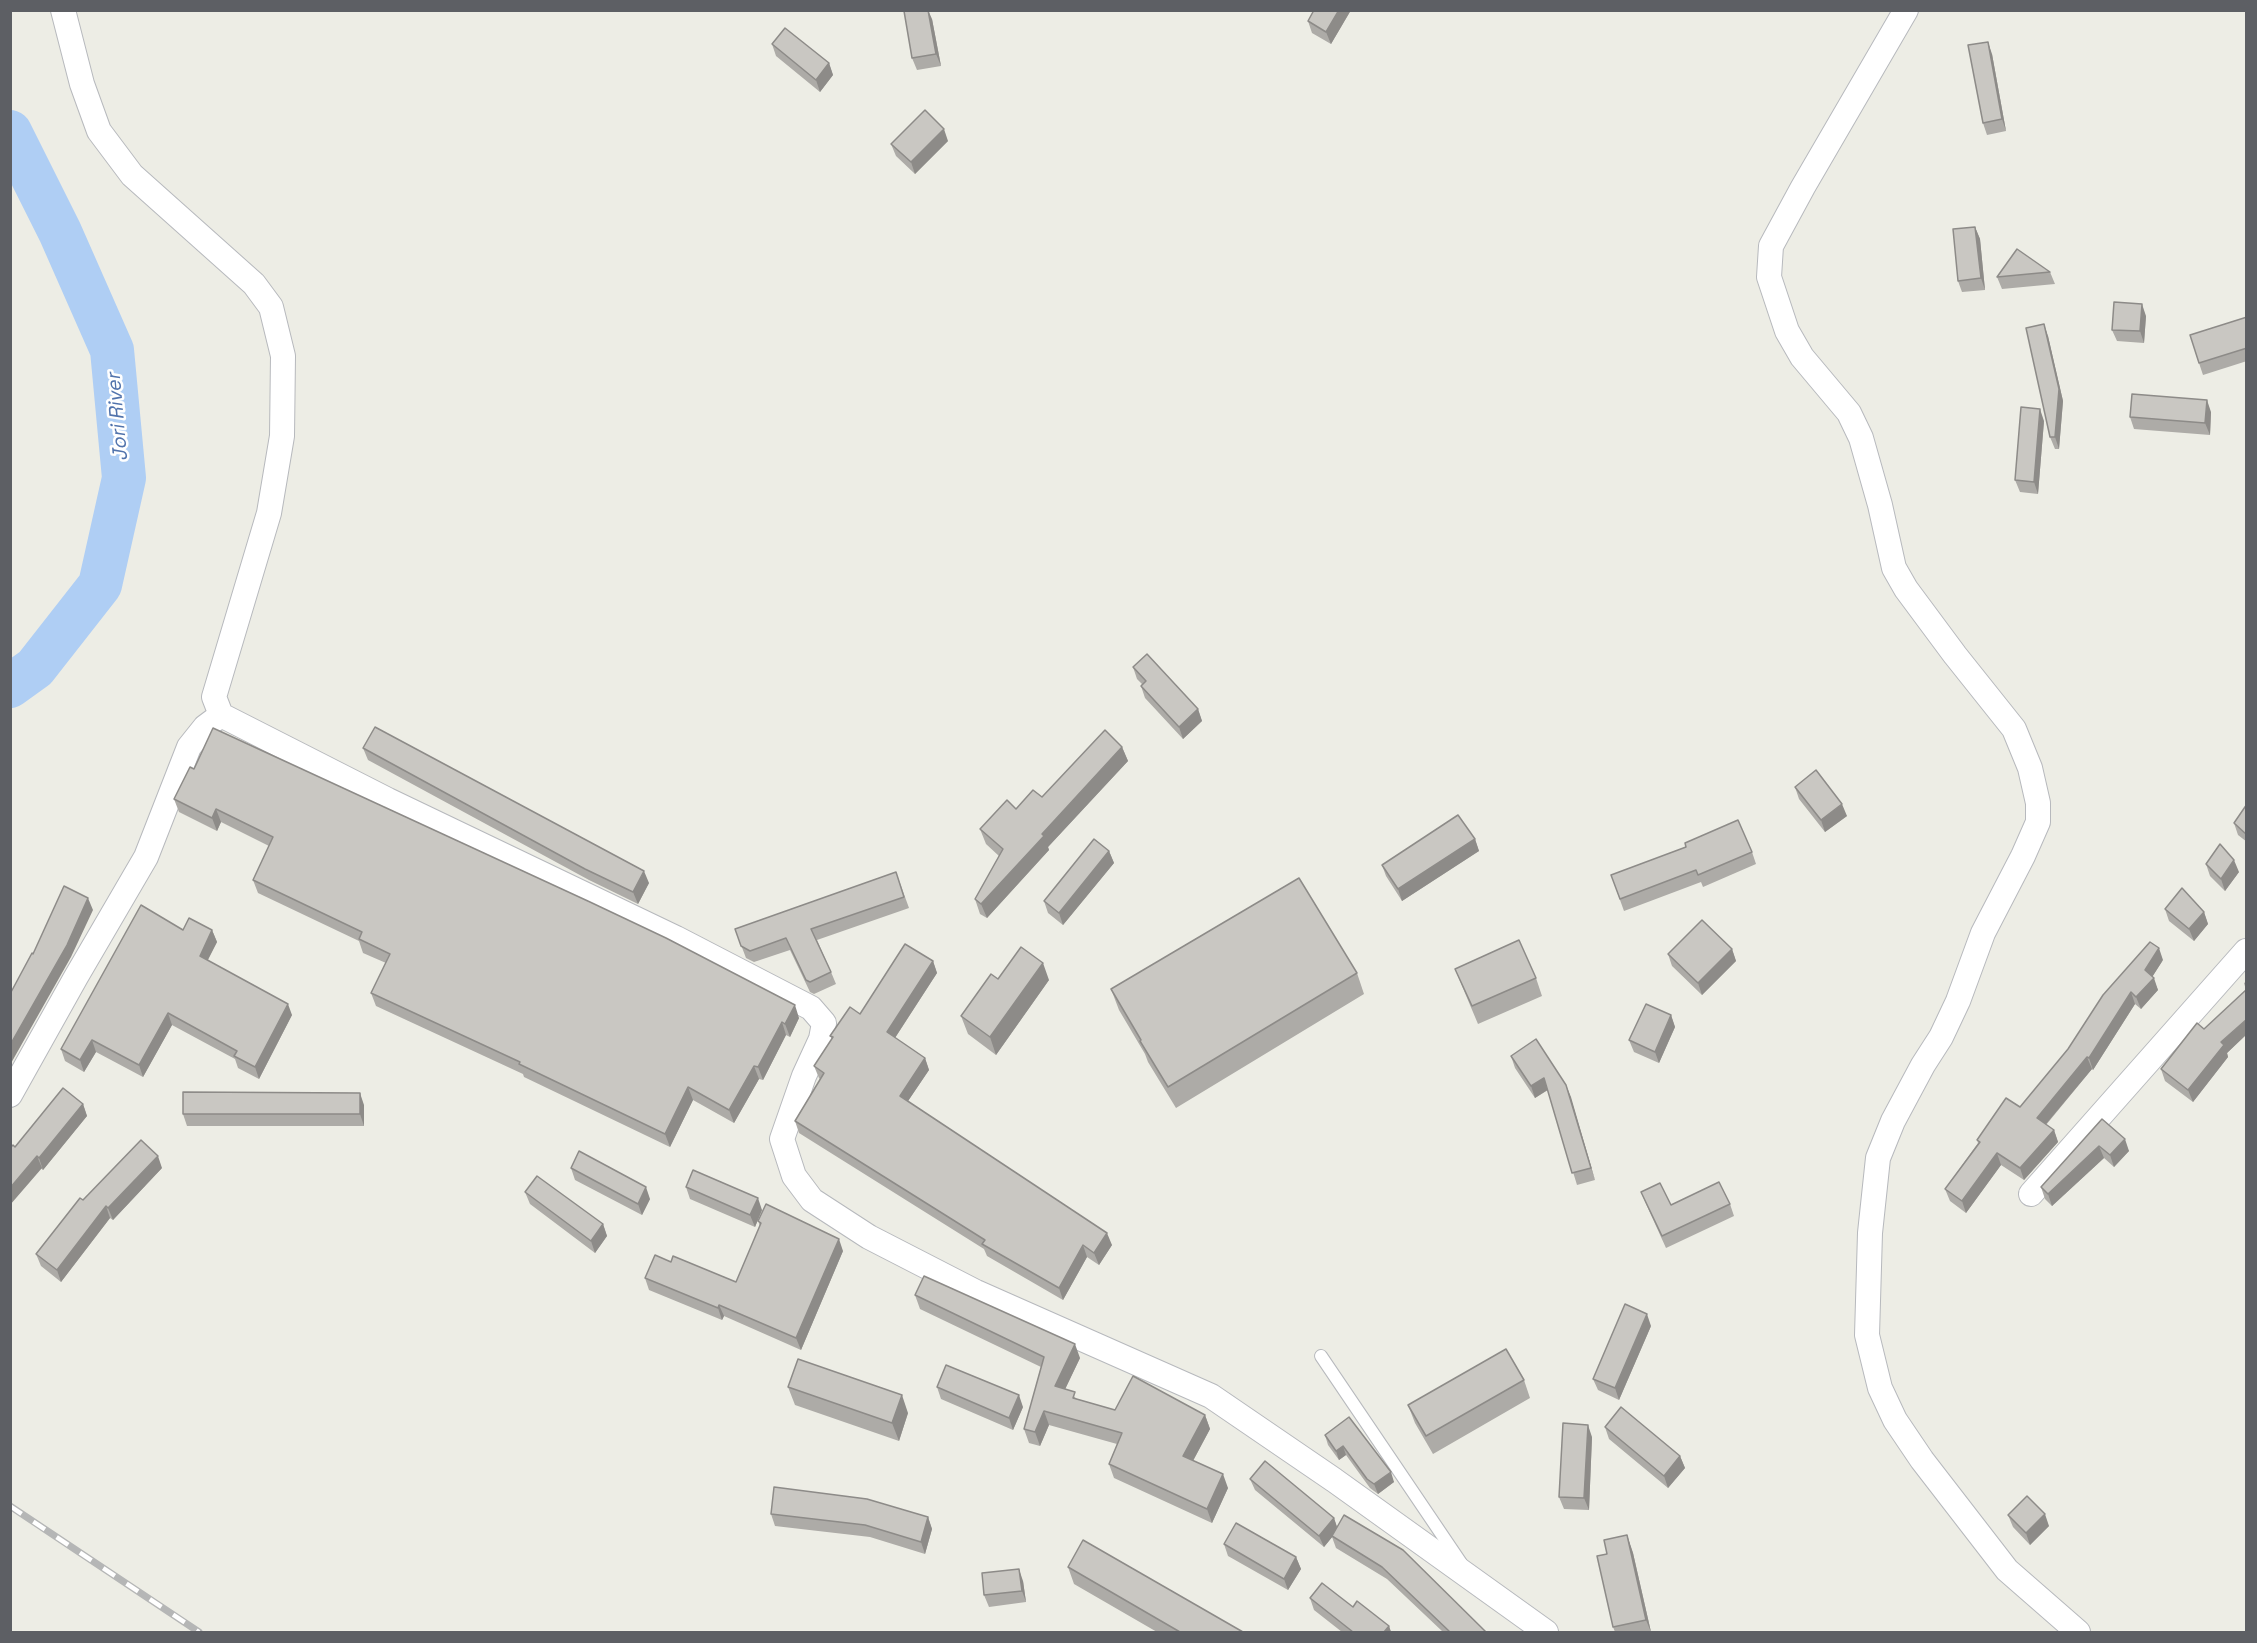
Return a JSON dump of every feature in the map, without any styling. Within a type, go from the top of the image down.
[{"type":"street","points":[[63,10],[82,84],[99,131],[132,175],[254,284],[271,307],[282,356],[282,436],[269,513],[214,697],[221,715],[388,800],[676,938],[811,1008],[824,1023],[822,1039],[804,1076],[782,1139],[794,1176],[812,1200],[869,1237],[976,1292],[1211,1396],[1470,1576],[1546,1632]]},
{"type":"street","points":[[1906,10],[1771,246],[1769,277],[1787,331],[1802,357],[1849,413],[1861,438],[1880,505],[1894,568],[1906,589],[1955,655],[2014,729],[2030,768],[2038,803],[2038,822],[1983,933],[1958,1001],[1941,1037],[1893,1121],[1878,1158],[1870,1233],[1867,1335],[1880,1388],[1895,1420],[1922,1460],[2007,1570],[2078,1632]]},
{"type":"street","points":[[10,1095],[75,977],[146,857],[189,747],[205,728],[221,715]]},
{"type":"street","points":[[2031,1194],[2247,951]]},
{"type":"lane","points":[[1321,1356],[1470,1576]]},
{"type":"building","points":[[928,10],[936,54],[912,58],[904,11]]},
{"type":"building","points":[[1314,10],[1339,10],[1326,32],[1308,21]]},
{"type":"building","points":[[785,28],[829,63],[816,80],[772,44]]},
{"type":"building","points":[[1988,42],[2002,119],[1983,123],[1968,45]]},
{"type":"building","points":[[925,110],[944,129],[911,162],[891,144]]},
{"type":"building","points":[[1975,227],[1981,278],[1958,281],[1953,229]]},
{"type":"building","points":[[2017,249],[2050,272],[1997,277]]},
{"type":"building","points":[[2114,302],[2142,304],[2140,331],[2112,330]]},
{"type":"building","points":[[2247,317],[2247,348],[2199,363],[2190,335]]},
{"type":"building","points":[[2044,324],[2059,389],[2055,437],[2050,437],[2026,328]]},
{"type":"building","points":[[2132,394],[2207,400],[2205,423],[2130,417]]},
{"type":"building","points":[[2021,407],[2040,409],[2034,482],[2015,480]]},
{"type":"building","points":[[1147,654],[1198,709],[1179,727],[1141,686],[1146,681],[1133,667]]},
{"type":"building","points":[[375,727],[644,871],[633,892],[585,869],[363,748]]},
{"type":"building","points":[[213,728],[666,938],[795,1005],[785,1024],[782,1022],[758,1067],[754,1066],[729,1110],[688,1087],[665,1134],[519,1064],[520,1062],[371,993],[390,954],[359,939],[362,932],[253,880],[273,837],[216,809],[212,818],[174,799],[190,767],[194,769]]},
{"type":"building","points":[[1105,730],[1122,747],[981,904],[975,899],[1003,849],[980,829],[1007,800],[1016,809],[1033,790],[1042,797]]},
{"type":"building","points":[[1816,770],[1842,804],[1821,820],[1795,787]]},
{"type":"building","points":[[2247,804],[2247,835],[2234,823]]},
{"type":"building","points":[[1458,815],[1475,839],[1398,889],[1382,865]]},
{"type":"building","points":[[1738,820],[1752,852],[1698,875],[1696,870],[1620,899],[1611,875],[1686,847],[1685,843]]},
{"type":"building","points":[[1094,839],[1109,851],[1059,913],[1044,901]]},
{"type":"building","points":[[2220,844],[2234,860],[2221,879],[2206,864]]},
{"type":"building","points":[[896,872],[904,897],[811,929],[831,972],[810,982],[806,980],[786,938],[750,951],[741,946],[735,929]]},
{"type":"building","points":[[1299,878],[1357,973],[1168,1087],[1111,989]]},
{"type":"building","points":[[64,886],[88,898],[67,945],[10,1045],[10,994],[33,954]]},
{"type":"building","points":[[2182,888],[2204,912],[2189,929],[2165,909]]},
{"type":"building","points":[[141,905],[183,930],[189,918],[212,930],[200,956],[288,1004],[255,1067],[234,1056],[237,1051],[168,1013],[139,1065],[92,1040],[80,1060],[61,1049]]},
{"type":"building","points":[[1702,920],[1732,949],[1698,983],[1668,954]]},
{"type":"building","points":[[1519,940],[1536,978],[1472,1006],[1455,969]]},
{"type":"building","points":[[2150,942],[2159,948],[2145,970],[2154,978],[2136,997],[2131,992],[2089,1058],[2087,1057],[2037,1118],[2054,1130],[2020,1168],[1997,1153],[1962,1201],[1945,1189],[1980,1142],[1977,1140],[2006,1098],[2020,1107],[2068,1049],[2103,995]]},
{"type":"building","points":[[905,944],[933,961],[887,1032],[925,1058],[900,1096],[1107,1233],[1094,1253],[1083,1245],[1059,1288],[982,1244],[985,1240],[795,1121],[824,1073],[814,1066],[833,1037],[830,1036],[850,1007],[860,1014]]},
{"type":"building","points":[[1021,947],[1043,963],[990,1037],[961,1016],[991,974],[998,979]]},
{"type":"building","points":[[2247,989],[2247,1019],[2221,1042],[2224,1045],[2188,1090],[2161,1069],[2197,1023],[2204,1029]]},
{"type":"building","points":[[1646,1004],[1671,1015],[1655,1052],[1629,1040]]},
{"type":"building","points":[[1536,1039],[1566,1085],[1591,1168],[1572,1173],[1544,1078],[1531,1086],[1511,1056]]},
{"type":"building","points":[[63,1088],[83,1104],[39,1158],[37,1156],[10,1188],[10,1148],[13,1145],[15,1147]]},
{"type":"building","points":[[183,1092],[360,1093],[360,1114],[183,1114]]},
{"type":"building","points":[[2102,1119],[2125,1139],[2110,1155],[2099,1146],[2048,1194],[2041,1187]]},
{"type":"building","points":[[141,1140],[158,1156],[108,1208],[106,1206],[57,1270],[36,1254],[80,1198],[83,1200]]},
{"type":"building","points":[[579,1151],[646,1187],[638,1204],[571,1168]]},
{"type":"building","points":[[693,1170],[758,1198],[750,1215],[686,1187]]},
{"type":"building","points":[[537,1176],[603,1224],[591,1241],[525,1192]]},
{"type":"building","points":[[1719,1182],[1730,1204],[1662,1236],[1641,1192],[1660,1183],[1671,1205]]},
{"type":"building","points":[[766,1204],[839,1239],[796,1338],[719,1305],[718,1308],[645,1278],[655,1255],[671,1262],[673,1256],[736,1282],[761,1223],[758,1221]]},
{"type":"building","points":[[924,1276],[1075,1344],[1055,1386],[1075,1392],[1073,1398],[1115,1410],[1133,1376],[1205,1415],[1183,1456],[1223,1474],[1207,1509],[1109,1464],[1122,1433],[1044,1411],[1035,1432],[1024,1429],[1044,1357],[915,1295]]},
{"type":"building","points":[[1625,1304],[1647,1314],[1615,1388],[1593,1379]]},
{"type":"building","points":[[1506,1349],[1524,1380],[1426,1436],[1408,1405]]},
{"type":"building","points":[[798,1359],[902,1395],[892,1423],[788,1387]]},
{"type":"building","points":[[946,1365],[1019,1395],[1009,1418],[937,1387]]},
{"type":"building","points":[[1621,1407],[1680,1456],[1664,1476],[1605,1427]]},
{"type":"building","points":[[1349,1417],[1391,1472],[1374,1484],[1367,1479],[1343,1446],[1336,1451],[1325,1435]]},
{"type":"building","points":[[1563,1423],[1588,1425],[1584,1498],[1559,1497]]},
{"type":"building","points":[[1265,1461],[1334,1518],[1319,1536],[1250,1479]]},
{"type":"building","points":[[774,1487],[867,1499],[928,1517],[921,1542],[865,1525],[771,1514]]},
{"type":"building","points":[[2027,1496],[2045,1514],[2026,1533],[2008,1515]]},
{"type":"building","points":[[1344,1515],[1403,1550],[1486,1632],[1450,1632],[1382,1567],[1332,1536]]},
{"type":"building","points":[[1236,1523],[1296,1557],[1284,1579],[1224,1544]]},
{"type":"building","points":[[1627,1535],[1646,1620],[1613,1627],[1597,1556],[1607,1554],[1604,1540]]},
{"type":"building","points":[[1083,1540],[1243,1632],[1180,1632],[1068,1567]]},
{"type":"building","points":[[1019,1569],[1022,1591],[984,1595],[982,1573]]},
{"type":"building","points":[[1322,1583],[1353,1607],[1357,1601],[1389,1626],[1384,1632],[1353,1632],[1310,1598]]},
{"type":"waterway","name":"Jori River","points":[[10,132],[60,232],[112,350],[124,478],[100,585],[35,668],[10,686]]},
{"type":"railway","points":[[10,1506],[199,1632]]}]
